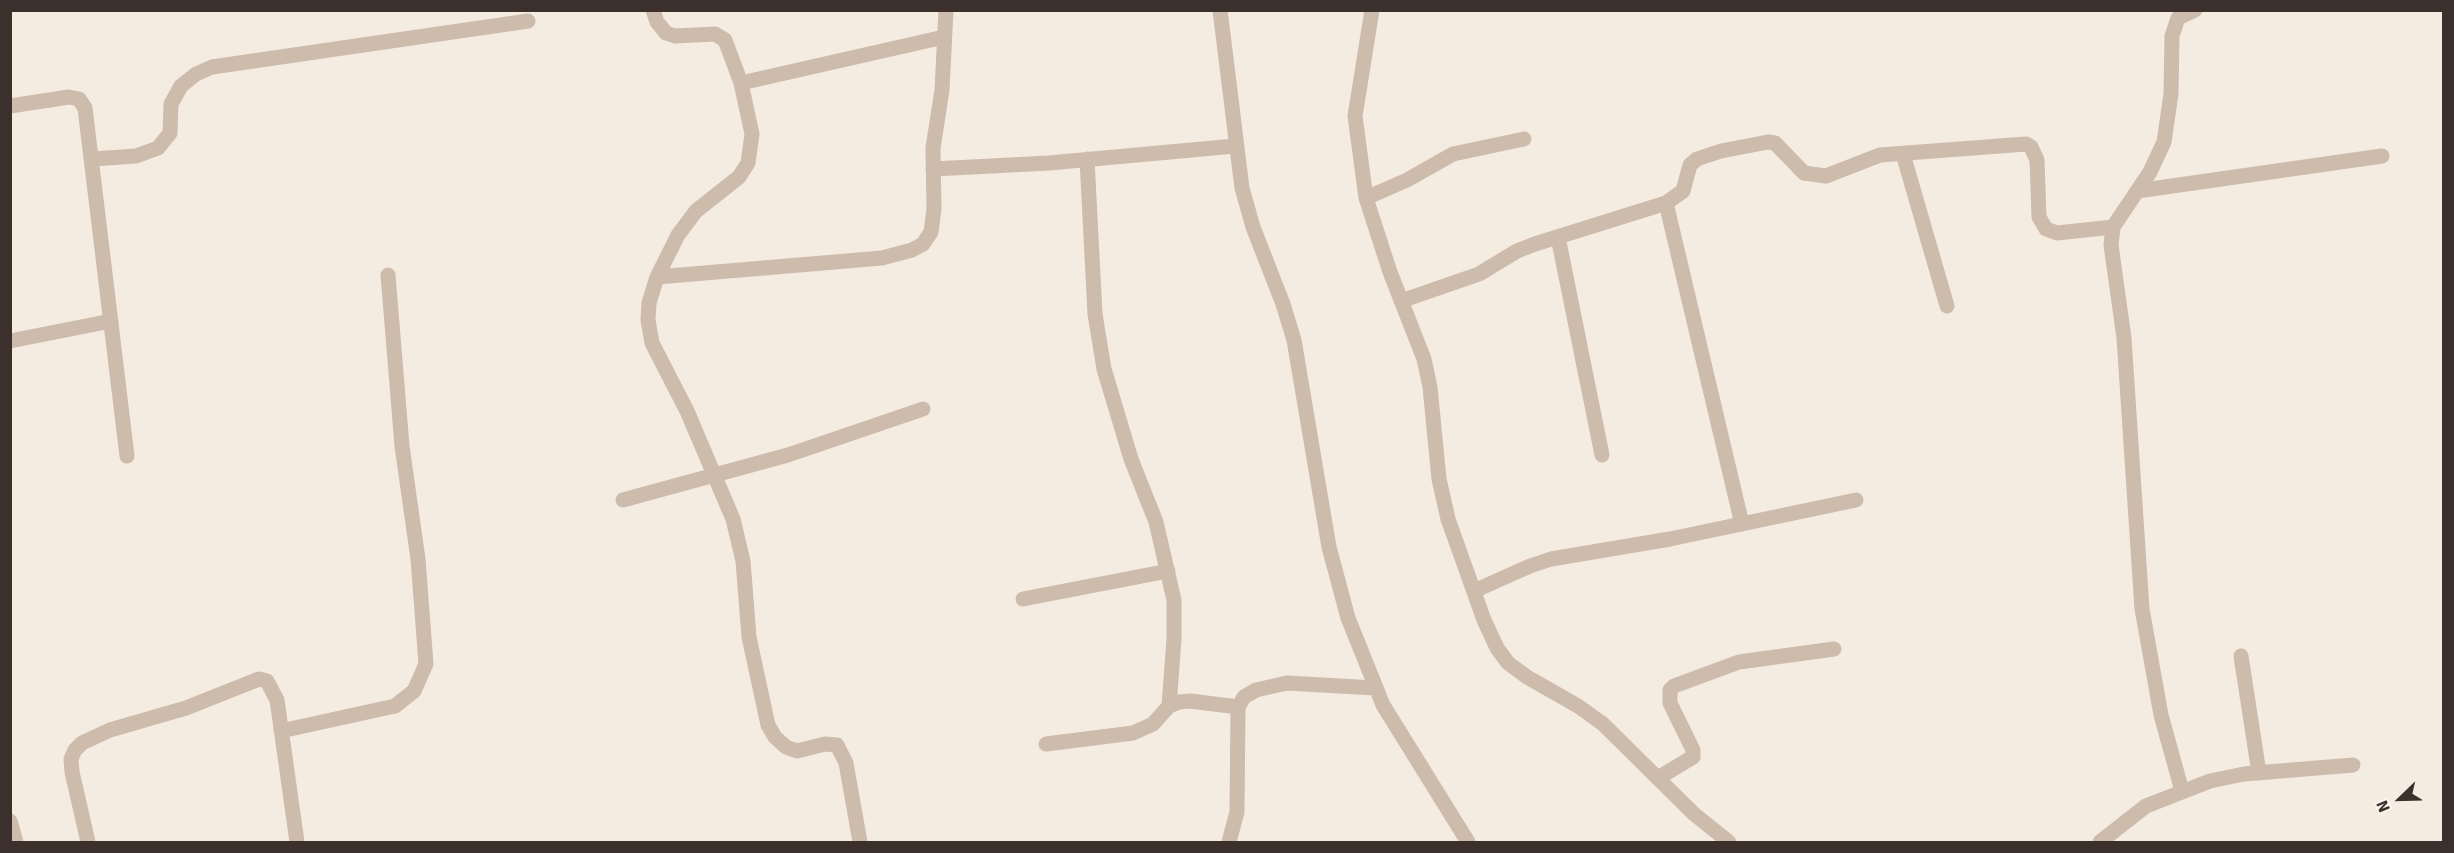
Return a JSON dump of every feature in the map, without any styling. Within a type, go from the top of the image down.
[{"type":"street","points":[[653,10],[657,22],[666,33],[675,36],[715,34],[725,40],[741,83],[752,134],[748,163],[739,177],[696,211],[678,235],[657,277],[649,303],[648,320],[652,343],[716,475],[739,539],[749,637],[768,725],[775,737],[786,747],[797,751],[825,744],[837,745],[846,763],[860,843]]},
{"type":"street","points":[[657,277],[882,258],[912,250],[923,244],[931,232],[933,169],[946,10]]},
{"type":"street","points":[[1220,10],[1235,146],[1253,227],[1283,304],[1294,340],[1329,547],[1348,618],[1376,688],[1404,741],[1468,843]]},
{"type":"street","points":[[1372,10],[1355,116],[1366,198],[1401,301],[1424,359],[1430,387],[1439,478],[1448,519],[1497,648],[1508,663],[1527,677],[1578,706],[1603,724],[1694,814],[1729,843]]},
{"type":"street","points":[[2182,791],[2161,715],[2142,609],[2124,338],[2112,264],[2113,227],[2137,191],[2164,142],[2171,94],[2172,36],[2175,25],[2185,13],[2195,10]]},
{"type":"street","points":[[93,159],[136,156],[158,148],[170,133],[171,104],[181,86],[196,74],[212,67],[528,21]]},
{"type":"street","points":[[741,83],[944,37]]},
{"type":"street","points":[[10,106],[69,97],[79,99],[85,108],[93,159],[127,456]]},
{"type":"street","points":[[1366,198],[1407,180],[1453,154],[1524,139]]},
{"type":"street","points":[[1401,301],[1465,280],[1516,251],[1666,203],[1683,190],[1690,165],[1697,159],[1721,151],[1768,142],[1775,143],[1804,173],[1815,176],[1826,176],[1880,155],[2026,144],[2037,160],[2039,217],[2046,229],[2057,234],[2113,227]]},
{"type":"street","points":[[933,169],[1235,146]]},
{"type":"street","points":[[1903,154],[1947,306]]},
{"type":"street","points":[[2137,191],[2382,156]]},
{"type":"street","points":[[1046,744],[1132,733],[1153,724],[1168,706],[1174,629],[1174,600],[1156,522],[1131,459],[1104,369],[1095,314],[1087,159]]},
{"type":"street","points":[[1666,203],[1742,524]]},
{"type":"street","points":[[1558,237],[1602,455]]},
{"type":"street","points":[[281,730],[395,706],[414,691],[426,664],[418,559],[402,446],[388,275]]},
{"type":"street","points":[[10,341],[111,321]]},
{"type":"street","points":[[623,500],[788,455],[923,409]]},
{"type":"street","points":[[1474,591],[1530,566],[1551,560],[1856,500]]},
{"type":"street","points":[[1023,599],[1168,572]]},
{"type":"street","points":[[1658,777],[1693,757],[1693,750],[1668,696],[1674,686],[1739,662],[1834,649]]},
{"type":"street","points":[[2241,656],[2259,773]]},
{"type":"street","points":[[88,843],[71,759],[75,750],[82,743],[110,730],[186,708],[260,679],[267,681],[274,691],[297,843]]},
{"type":"street","points":[[1229,843],[1236,812],[1238,707],[1250,693],[1271,685],[1317,683],[1376,688]]},
{"type":"street","points":[[1168,706],[1190,701],[1238,707]]},
{"type":"street","points":[[2100,843],[2146,806],[2211,781],[2259,773],[2353,765]]},
{"type":"street","points":[[10,821],[16,843]]}]
